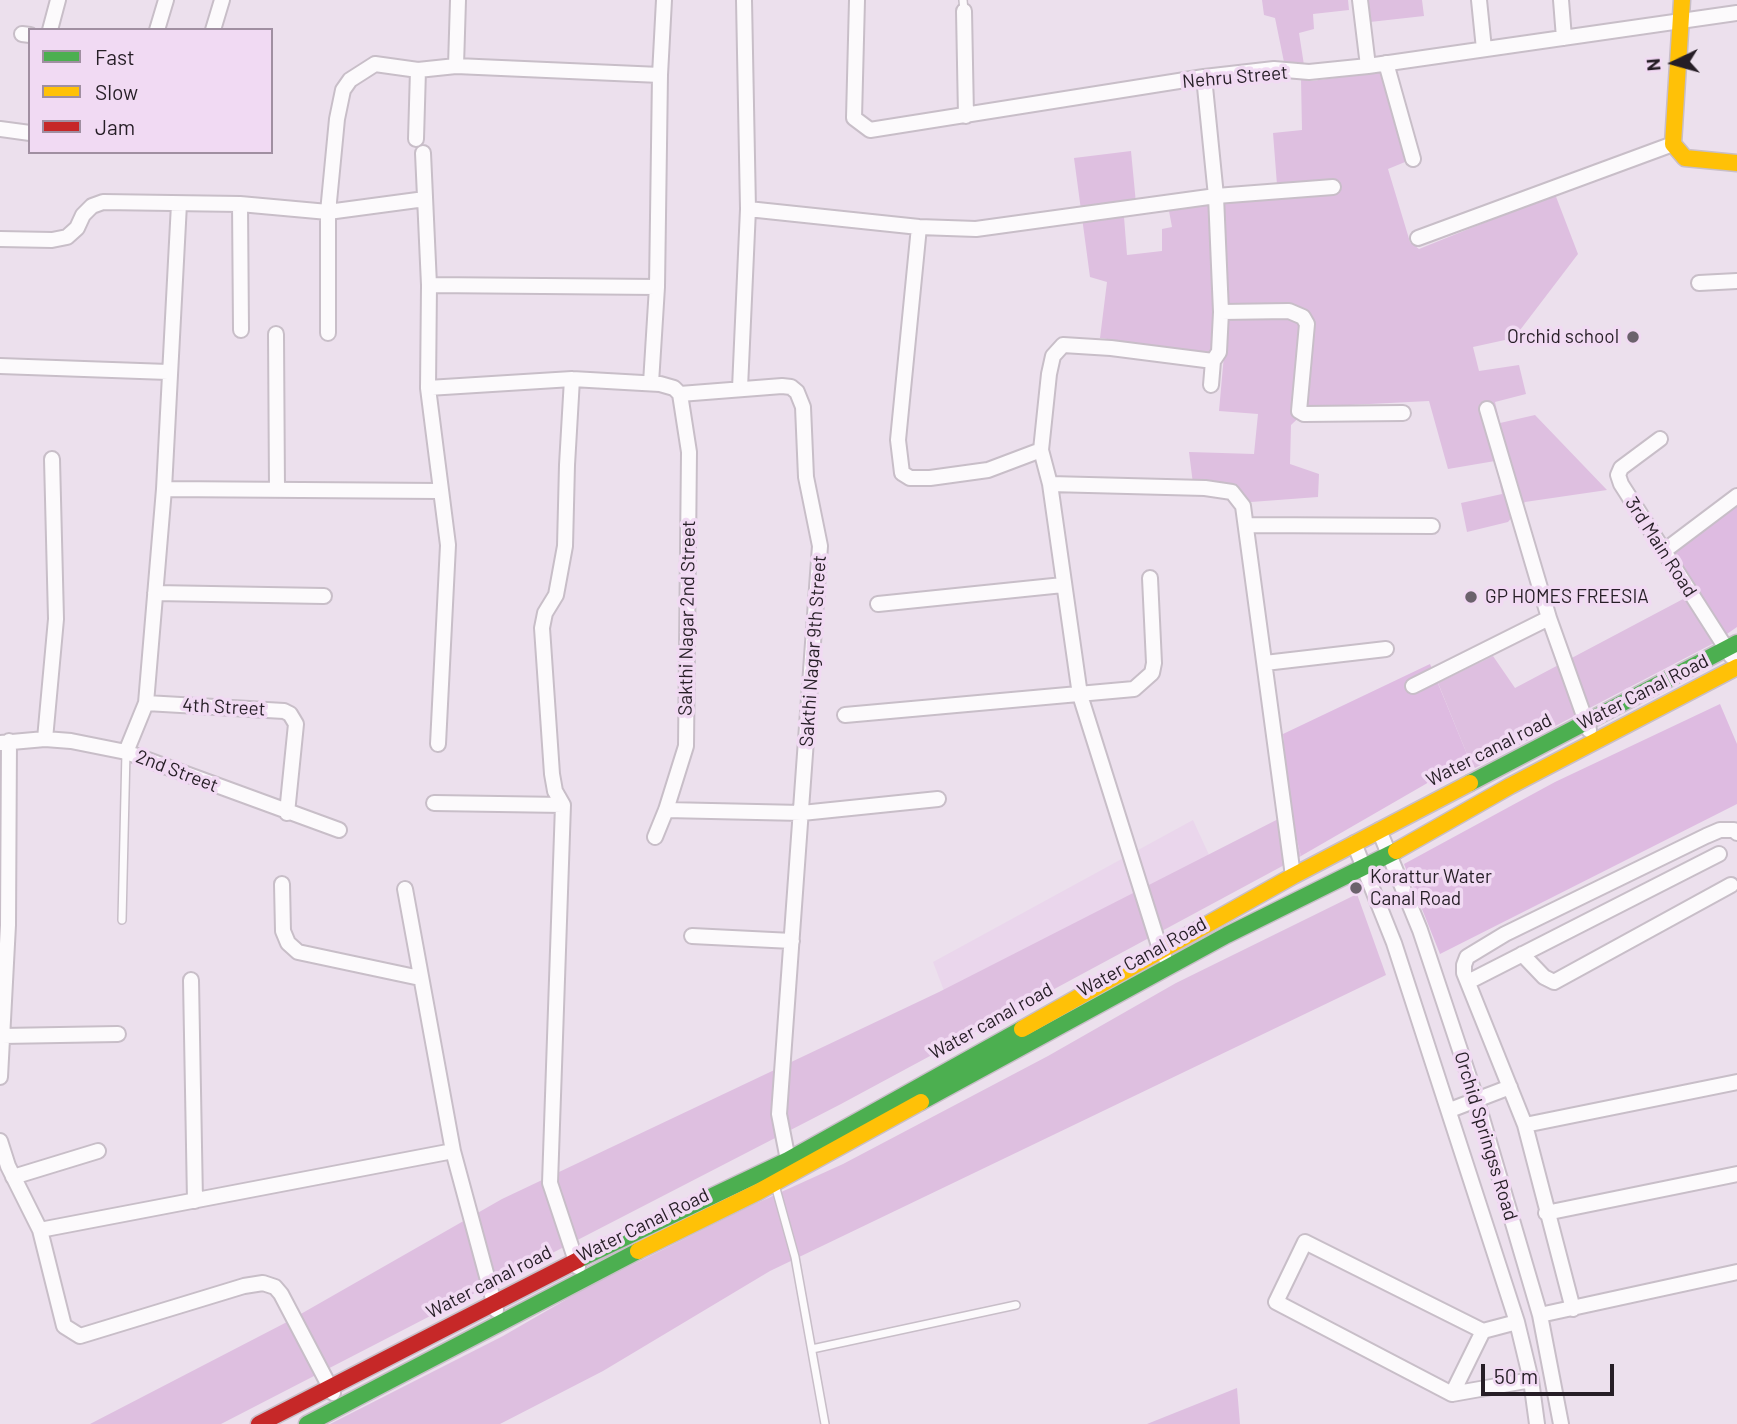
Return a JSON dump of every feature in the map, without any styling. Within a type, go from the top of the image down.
[{"type":"main road","points":[[1682,0],[1673,144],[1685,158],[1737,163]]},
{"type":"main road","name":"Water canal road","points":[[259,1424],[576,1261],[788,1160],[1293,876],[1732,647]]},
{"type":"main road","name":"Water Canal Road","points":[[307,1424],[500,1325],[581,1279],[775,1183],[1171,965],[1363,866],[1390,855],[1539,770],[1737,666]]},
{"type":"main road","points":[[1532,752],[1539,770]]},
{"type":"street","points":[[51,28],[58,0]]},
{"type":"street","points":[[158,28],[166,0]]},
{"type":"street","points":[[214,28],[222,0]]},
{"type":"street","points":[[456,66],[458,0]]},
{"type":"street","points":[[651,383],[657,287],[660,75],[664,0]]},
{"type":"street","points":[[740,388],[747,209],[744,0]]},
{"type":"street","name":"Nehru Street","points":[[857,0],[854,118],[870,130],[1204,78],[1274,69],[1309,72],[1368,66],[1737,13]]},
{"type":"street","points":[[1360,0],[1368,66]]},
{"type":"street","points":[[1479,0],[1484,49]]},
{"type":"street","points":[[1561,0],[1564,38]]},
{"type":"street","points":[[963,5],[966,116]]},
{"type":"street","points":[[1386,63],[1413,159]]},
{"type":"street","points":[[328,333],[328,212],[342,90],[350,80],[375,64],[418,70],[456,66],[660,75]]},
{"type":"street","points":[[416,139],[418,70]]},
{"type":"street","points":[[1204,78],[1216,196],[1221,312],[1219,352],[1213,361],[1211,385]]},
{"type":"street","points":[[0,128],[28,133]]},
{"type":"street","points":[[1418,238],[1673,144]]},
{"type":"street","points":[[423,153],[429,285],[428,388],[447,545],[438,744]]},
{"type":"street","points":[[747,209],[919,227],[976,229],[1216,196],[1333,187]]},
{"type":"street","points":[[0,239],[52,240],[67,237],[77,228],[83,215],[92,206],[103,202],[240,204],[328,212],[425,200]]},
{"type":"street","points":[[126,752],[146,703],[164,489],[168,372],[179,204]]},
{"type":"street","points":[[240,204],[241,330]]},
{"type":"street","points":[[919,227],[898,440],[902,473],[910,478],[929,478],[988,470],[1041,450]]},
{"type":"street","points":[[1699,283],[1737,281]]},
{"type":"street","points":[[429,285],[657,287]]},
{"type":"street","points":[[1221,312],[1289,311],[1303,317],[1307,324],[1299,411],[1304,414],[1403,414]]},
{"type":"street","points":[[276,334],[277,490]]},
{"type":"street","points":[[1171,965],[1160,949],[1080,695],[1050,484],[1041,450],[1049,374],[1053,356],[1063,345],[1111,348],[1213,361]]},
{"type":"street","points":[[0,366],[168,372]]},
{"type":"street","points":[[572,379],[566,465],[565,546],[556,596],[545,613],[542,628],[552,774],[555,791],[563,805],[550,1182],[581,1279]]},
{"type":"street","name":"Sakthi Nagar 9th Street","points":[[428,388],[572,379],[651,383],[674,388],[680,394],[740,388],[790,387],[797,392],[803,407],[806,477],[820,546],[779,1114],[788,1160]]},
{"type":"street","name":"Sakthi Nagar 2nd Street","points":[[655,837],[686,746],[689,452],[680,394]]},
{"type":"street","points":[[1487,409],[1549,618],[1593,741]]},
{"type":"street","name":"3rd Main Road","points":[[1660,439],[1621,468],[1618,475],[1620,484],[1732,647],[1737,666]]},
{"type":"street","points":[[45,738],[57,619],[52,459]]},
{"type":"street","points":[[1050,484],[1205,488],[1232,492],[1243,506],[1293,876]]},
{"type":"street","points":[[164,489],[439,491]]},
{"type":"street","points":[[1664,551],[1737,496]]},
{"type":"street","points":[[1247,526],[1432,526]]},
{"type":"street","points":[[845,715],[1134,689],[1152,673],[1154,663],[1150,578]]},
{"type":"street","points":[[878,604],[1063,585]]},
{"type":"street","points":[[155,593],[324,596]]},
{"type":"street","points":[[1413,686],[1549,618]]},
{"type":"street","points":[[1265,663],[1386,649]]},
{"type":"street","name":"4th Street","points":[[146,703],[284,711],[290,714],[296,723],[287,813]]},
{"type":"street","name":"2nd Street","points":[[4,742],[45,738],[126,752],[339,830]]},
{"type":"street","points":[[0,1077],[4,925],[4,742]]},
{"type":"street","points":[[666,810],[802,813],[938,799]]},
{"type":"street","points":[[434,803],[563,805]]},
{"type":"street","name":"Orchid Springss Road","points":[[1379,830],[1420,930],[1477,1101],[1540,1315],[1561,1424]]},
{"type":"street","points":[[1573,1309],[1525,1125],[1468,982],[1464,965],[1467,957],[1505,934],[1720,830],[1734,830],[1737,833]]},
{"type":"street","name":"Orchid Springss Road","points":[[1354,843],[1394,943],[1517,1322],[1531,1380],[1537,1424]]},
{"type":"street","points":[[1468,982],[1719,854]]},
{"type":"street","points":[[282,884],[283,930],[288,943],[298,952],[421,978]]},
{"type":"street","points":[[1522,954],[1544,977],[1553,982],[1731,884]]},
{"type":"street","points":[[405,889],[453,1151],[500,1325]]},
{"type":"street","points":[[692,936],[792,941]]},
{"type":"street","points":[[191,980],[195,1201]]},
{"type":"street","points":[[2,1035],[118,1034]]},
{"type":"street","points":[[1525,1125],[1737,1082]]},
{"type":"street","points":[[1450,1110],[1510,1087]]},
{"type":"street","points":[[0,1141],[0,1148],[13,1177],[40,1230],[64,1326],[80,1336],[244,1286],[263,1283],[275,1287],[281,1294],[340,1407]]},
{"type":"street","points":[[40,1230],[453,1151]]},
{"type":"street","points":[[13,1177],[98,1152]]},
{"type":"street","points":[[1546,1213],[1737,1174]]},
{"type":"street","points":[[1517,1322],[1483,1331],[1305,1242],[1276,1302],[1452,1394],[1531,1380]]},
{"type":"street","points":[[1540,1315],[1737,1272]]},
{"type":"street","points":[[1452,1394],[1483,1331]]},
{"type":"lane","points":[[122,920],[126,752]]},
{"type":"lane","points":[[775,1183],[794,1257],[825,1424]]},
{"type":"lane","points":[[811,1349],[1016,1305]]},
{"type":"shaded area","points":[[1262,0],[1348,0],[1349,10],[1313,14],[1314,29],[1299,33],[1304,65],[1284,62],[1275,18],[1264,15]]},
{"type":"shaded area","points":[[1368,0],[1422,0],[1424,16],[1370,22]]},
{"type":"shaded area","points":[[1380,72],[1405,162],[1388,169],[1410,242],[1419,249],[1555,194],[1578,254],[1514,338],[1473,347],[1479,371],[1519,365],[1526,394],[1495,402],[1500,423],[1535,415],[1607,490],[1525,502],[1508,522],[1467,532],[1461,503],[1502,494],[1495,461],[1448,469],[1429,401],[1310,407],[1291,425],[1290,464],[1319,474],[1318,497],[1251,502],[1194,492],[1189,452],[1254,454],[1258,414],[1219,411],[1224,355],[1100,338],[1107,282],[1090,277],[1074,158],[1131,151],[1137,214],[1124,217],[1127,255],[1162,251],[1162,229],[1172,227],[1169,211],[1278,198],[1273,133],[1302,130],[1301,79],[1311,81]]},
{"type":"shaded area","points":[[1737,506],[1737,627],[1714,643],[1685,598],[1675,553]]},
{"type":"shaded area","points":[[1685,598],[1714,643],[1475,768],[1438,683],[1493,656],[1515,688]]},
{"type":"shaded area","points":[[1430,664],[1469,759],[1301,856],[1290,813],[1283,734]]},
{"type":"shaded area","points":[[1720,704],[1737,744],[1737,804],[1440,954],[1404,864],[1555,782]]},
{"type":"shaded area","points":[[1290,813],[1301,856],[841,1104],[221,1424],[90,1424],[285,1323],[502,1199],[939,992]]},
{"type":"shaded area","points":[[1193,820],[1222,883],[960,1033],[933,962]]},
{"type":"shaded area","points":[[1357,894],[1386,975],[770,1271],[603,1371],[500,1424],[330,1424],[503,1336],[586,1288],[746,1208],[843,1164],[1048,1056],[1176,983]]},
{"type":"shaded area","points":[[1237,1388],[1240,1424],[1147,1424]]},
{"type":"traffic: fast","points":[[1470,783],[1737,643]]},
{"type":"traffic: fast","points":[[921,1102],[1227,935],[1396,851]]},
{"type":"traffic: fast","points":[[578,1260],[788,1160],[1022,1029]]},
{"type":"traffic: fast","points":[[307,1424],[638,1251]]},
{"type":"traffic: slow","points":[[1682,0],[1673,144],[1685,158],[1737,163]]},
{"type":"traffic: slow","points":[[1396,851],[1510,786],[1737,667]]},
{"type":"traffic: slow","points":[[1022,1029],[1293,876],[1470,783]]},
{"type":"traffic: slow","points":[[638,1251],[758,1192],[921,1102]]},
{"type":"traffic: jam","points":[[259,1424],[578,1260]]},
{"type":"place","name":"Orchid school","points":[[1633,337]]},
{"type":"place","name":"GP HOMES FREESIA","points":[[1471,597]]},
{"type":"place","name":"Korattur Water Canal Road","points":[[1356,888]]}]
